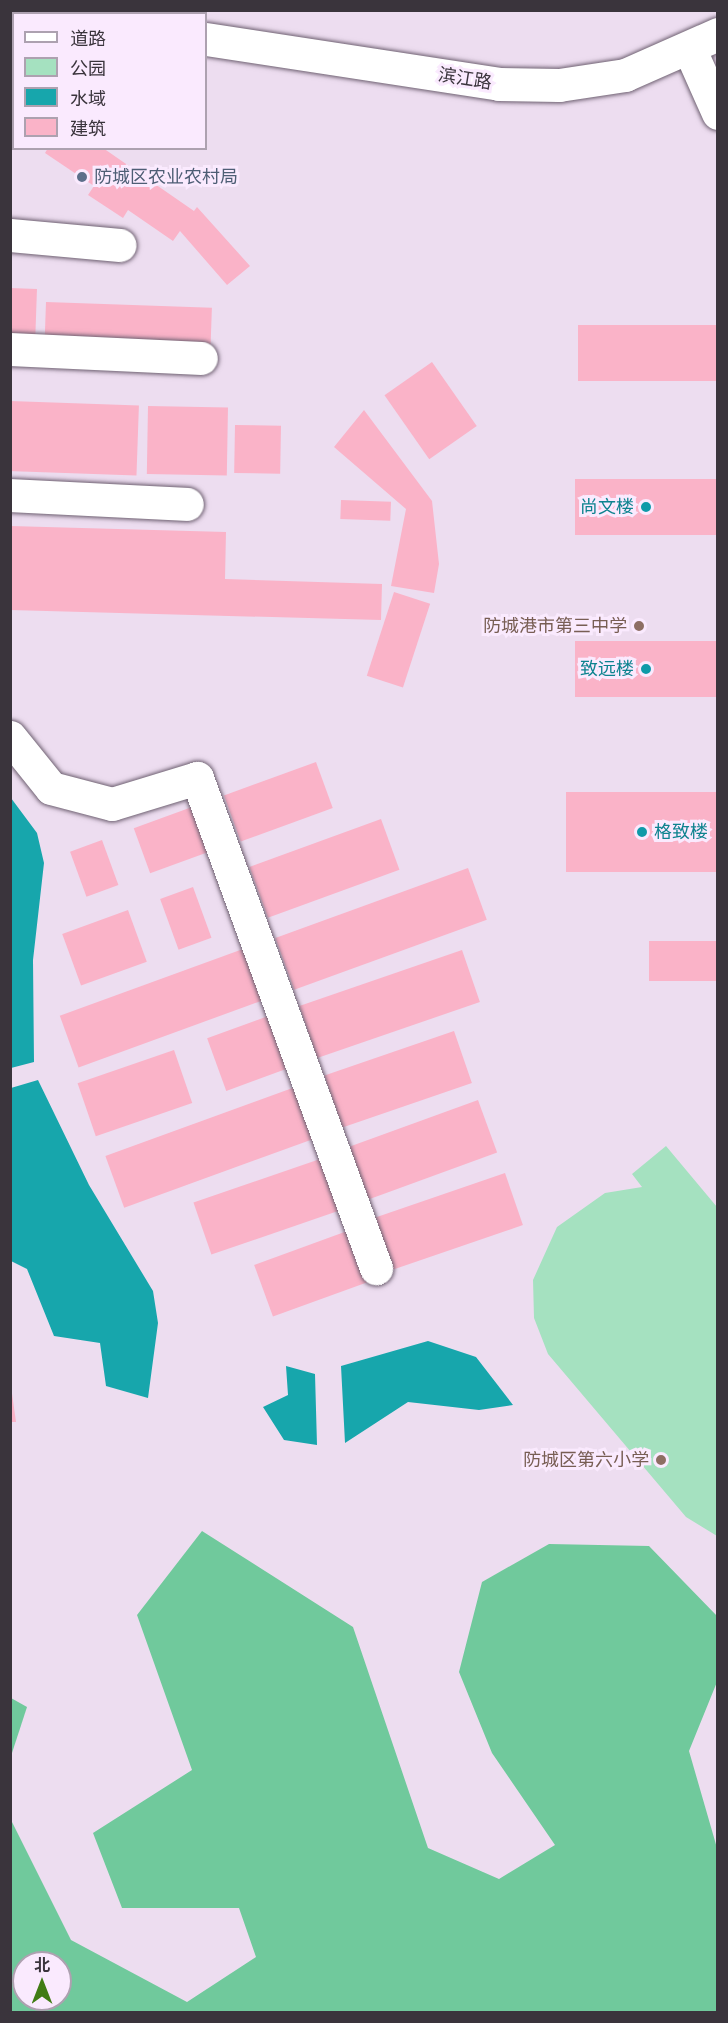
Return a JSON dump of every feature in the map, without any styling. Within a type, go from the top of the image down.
[{"type":"street","name":"滨江路","points":[[207,39],[499,84],[559,85],[624,75],[704,42]]},
{"type":"street","points":[[704,42],[717,113]]},
{"type":"street","points":[[10,235],[120,244]]},
{"type":"street","points":[[10,350],[201,358]]},
{"type":"street","points":[[10,495],[188,504]]},
{"type":"street","points":[[10,737],[51,788],[112,804],[197,778],[376,1268]]},
{"type":"green space","name":"防城区第六小学","points":[[666,1146],[717,1207],[717,1536],[686,1517],[548,1354],[534,1318],[533,1280],[557,1227],[605,1193],[642,1187],[632,1174]]},
{"type":"green space","points":[[202,1531],[353,1627],[428,1848],[499,1879],[555,1845],[492,1753],[459,1672],[482,1582],[549,1544],[649,1546],[717,1616],[717,1682],[689,1751],[717,1848],[717,2012],[11,2012],[11,1820],[71,1940],[187,2002],[256,1957],[239,1908],[122,1908],[93,1833],[192,1770],[137,1615]]},
{"type":"green space","points":[[11,1698],[27,1707],[11,1756]]},
{"type":"water","points":[[11,798],[37,833],[44,863],[33,960],[34,1062],[11,1068]]},
{"type":"water","points":[[38,1080],[89,1185],[153,1291],[158,1323],[148,1398],[106,1386],[100,1343],[54,1336],[27,1269],[11,1261],[11,1088]]},
{"type":"water","points":[[428,1341],[476,1357],[513,1405],[479,1410],[408,1402],[345,1443],[341,1366]]},
{"type":"water","points":[[286,1366],[315,1374],[317,1445],[284,1440],[263,1407],[288,1395]]},
{"type":"building","points":[[10,103],[12,103],[12,112],[10,120]]},
{"type":"building","points":[[47,150],[106,150],[194,211],[197,207],[250,266],[227,285],[180,231],[173,241],[128,210],[123,218],[88,195],[94,186],[45,153]]},
{"type":"building","points":[[10,288],[37,289],[35,338],[10,337]]},
{"type":"building","points":[[46,302],[212,308],[211,345],[45,339]]},
{"type":"building","points":[[578,325],[717,325],[717,381],[578,381]]},
{"type":"building","points":[[432,362],[477,426],[429,459],[384,395]]},
{"type":"building","points":[[10,401],[139,406],[136,475],[10,471]]},
{"type":"building","points":[[148,406],[228,407],[227,475],[147,474]]},
{"type":"building","points":[[364,410],[432,501],[439,564],[434,593],[391,586],[406,509],[334,447]]},
{"type":"building","points":[[235,425],[281,426],[280,474],[234,473]]},
{"type":"building","name":"尚文楼","points":[[575,479],[717,479],[717,535],[575,535]]},
{"type":"building","points":[[341,500],[391,502],[390,521],[340,519]]},
{"type":"building","points":[[10,526],[226,532],[225,579],[382,584],[381,620],[10,610]]},
{"type":"building","points":[[394,592],[430,604],[403,687],[367,676]]},
{"type":"building","name":"致远楼","points":[[575,641],[717,641],[717,697],[575,697]]},
{"type":"building","points":[[316,762],[333,808],[241,842],[224,796]]},
{"type":"building","name":"格致楼","points":[[566,792],[717,792],[717,872],[566,872]]},
{"type":"building","points":[[192,807],[208,852],[150,873],[134,828]]},
{"type":"building","points":[[381,819],[399,870],[268,918],[249,867]]},
{"type":"building","points":[[102,840],[118,885],[86,897],[70,852]]},
{"type":"building","points":[[468,868],[487,920],[294,990],[275,938]]},
{"type":"building","points":[[193,887],[211,938],[179,950],[160,899]]},
{"type":"building","points":[[128,910],[147,962],[81,986],[62,934]]},
{"type":"building","points":[[649,941],[717,941],[717,981],[649,981]]},
{"type":"building","points":[[243,949],[262,1001],[79,1067],[60,1016]]},
{"type":"building","points":[[462,950],[480,1002],[317,1058],[299,1006]]},
{"type":"building","points":[[271,1015],[290,1068],[226,1091],[207,1038]]},
{"type":"building","points":[[454,1031],[472,1083],[342,1128],[324,1076]]},
{"type":"building","points":[[174,1050],[192,1103],[96,1136],[78,1083]]},
{"type":"building","points":[[298,1086],[317,1138],[124,1208],[105,1156]]},
{"type":"building","points":[[478,1100],[497,1153],[368,1199],[349,1147]]},
{"type":"building","points":[[323,1158],[341,1210],[211,1255],[193,1203]]},
{"type":"building","points":[[505,1173],[523,1225],[393,1270],[375,1218]]},
{"type":"building","points":[[350,1230],[369,1282],[273,1317],[254,1265]]},
{"type":"building","points":[[10,1379],[16,1422],[10,1422]]},
{"type":"place","name":"防城区农业农村局","points":[[82,177]]},
{"type":"place","name":"尚文楼","points":[[646,507]]},
{"type":"place","name":"防城港市第三中学","points":[[639,626]]},
{"type":"place","name":"致远楼","points":[[646,669]]},
{"type":"place","name":"格致楼","points":[[642,832]]},
{"type":"place","name":"防城区第六小学","points":[[661,1460]]}]
